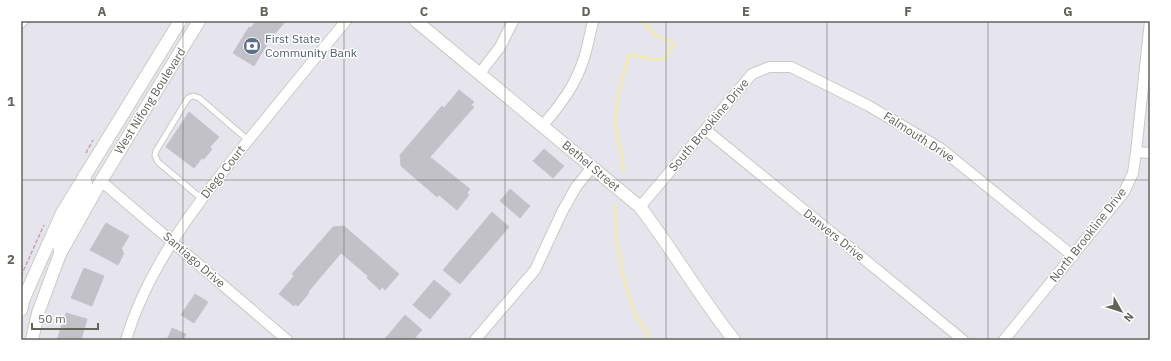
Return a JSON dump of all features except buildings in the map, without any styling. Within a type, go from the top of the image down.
[{"type":"main road","name":"West Nifong Boulevard","points":[[21,310],[22,300],[62,213],[180,21]]},
{"type":"main road","name":"West Nifong Boulevard","points":[[60,254],[101,181],[199,21]]},
{"type":"main road","name":"Bethel Street","points":[[416,21],[640,207],[664,239],[716,317],[734,340]]},
{"type":"main road","points":[[101,181],[98,171],[133,112],[136,92]]},
{"type":"main road","points":[[32,340],[38,314],[60,254],[58,240],[87,188],[84,176]]},
{"type":"street","name":"Diego Court","points":[[126,340],[151,279],[172,241],[217,178],[346,21]]},
{"type":"street","points":[[480,73],[500,47],[513,21]]},
{"type":"street","points":[[543,125],[568,93],[575,80],[581,67],[593,21]]},
{"type":"street","name":"North Brookline Drive","points":[[1004,340],[1124,192],[1133,173],[1150,21]]},
{"type":"street","name":"South Brookline Drive","points":[[640,207],[752,74],[769,67],[791,67]]},
{"type":"street","name":"Falmouth Drive","points":[[791,67],[869,106],[940,148],[1073,256]]},
{"type":"street","name":"Danvers Drive","points":[[706,130],[963,340]]},
{"type":"street","points":[[1136,152],[1150,153]]},
{"type":"street","points":[[475,340],[535,270],[562,212],[576,187],[592,167]]},
{"type":"street","name":"Santiago Drive","points":[[101,181],[287,340]]},
{"type":"lane","points":[[21,26],[26,21]]},
{"type":"lane","points":[[202,199],[158,162],[155,156],[156,151],[188,98],[193,96],[199,98],[248,140]]},
{"type":"waterway","points":[[624,172],[615,122],[618,95],[629,54],[651,59],[664,59],[674,44],[656,35],[645,24],[646,21]]},
{"type":"waterway","points":[[615,205],[616,236],[621,267],[634,312],[651,340]]},
{"type":"place","name":"First State Community Bank","points":[[252,46]]}]
